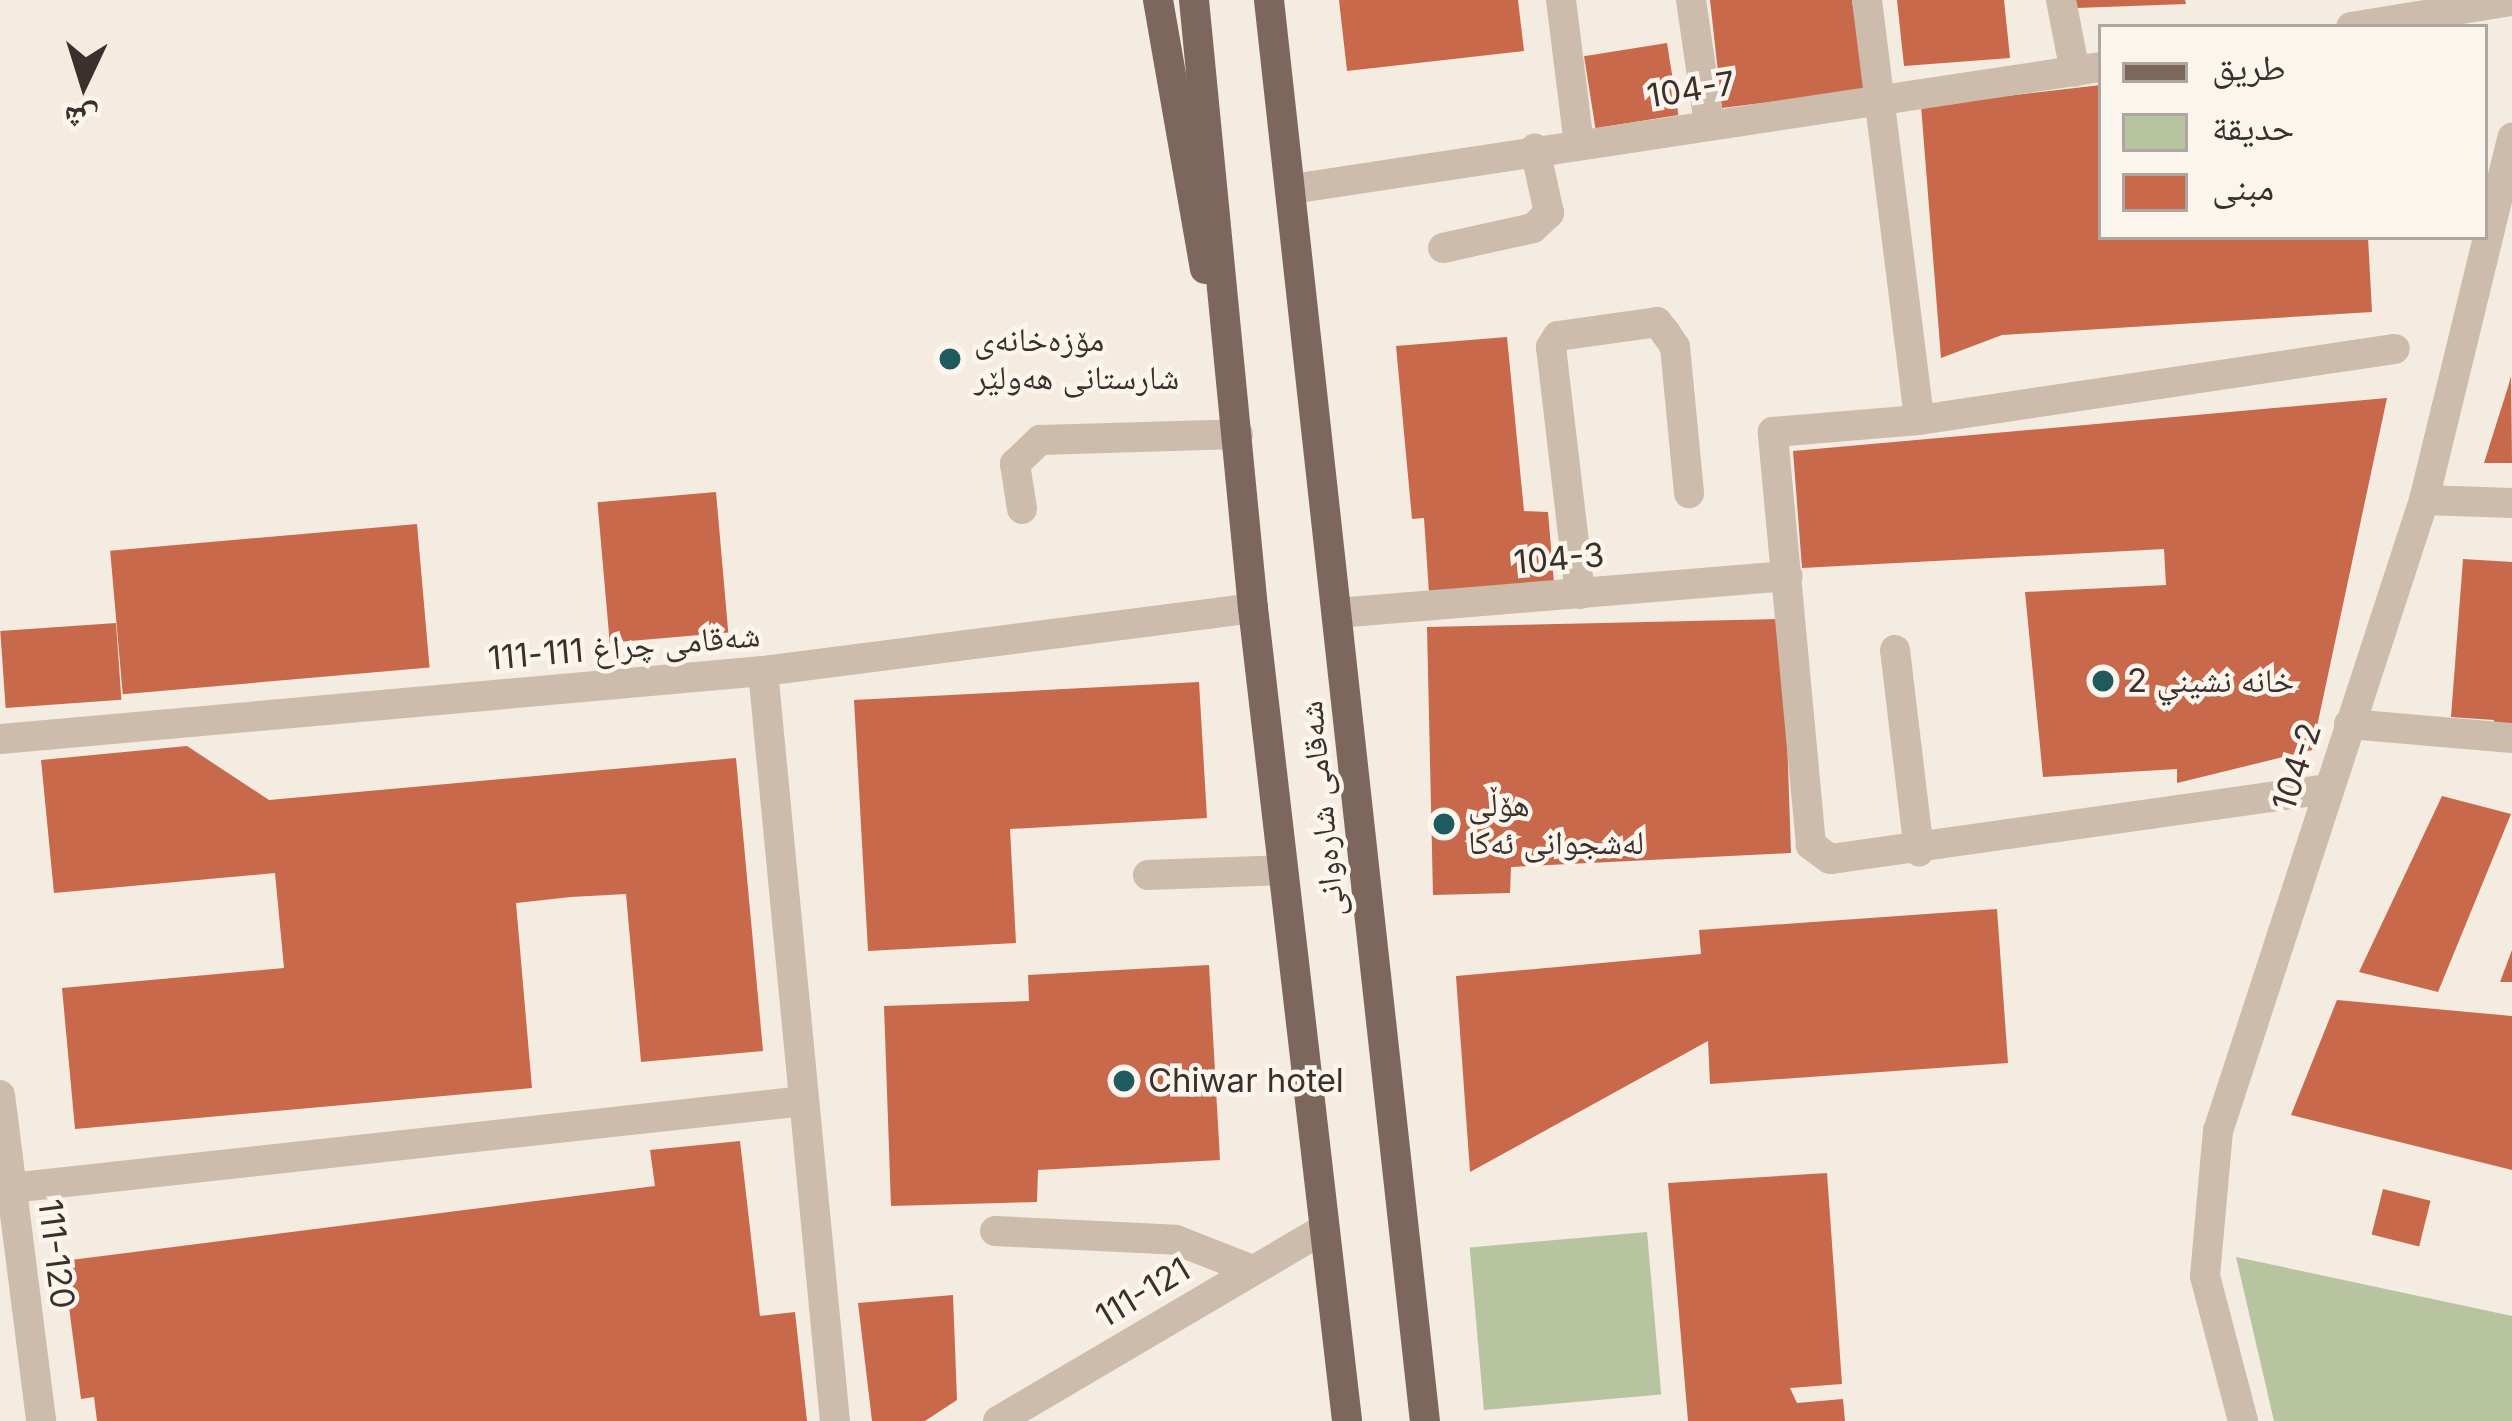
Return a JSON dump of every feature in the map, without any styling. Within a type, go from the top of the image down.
[{"type":"main road","name":"شەقامی شارەوانی","points":[[1158,0],[1172,116],[1238,428]]},
{"type":"main road","name":"شەقامی شارەوانی","points":[[1194,0],[1253,608],[1346,1421]]},
{"type":"main road","name":"شەقامی شارەوانی","points":[[1269,0],[1425,1421]]},
{"type":"main road","name":"شەقامی شارەوانی","points":[[1285,0],[1292,189]]},
{"type":"street","points":[[1561,0],[1579,144]]},
{"type":"street","points":[[1691,0],[1709,123]]},
{"type":"street","points":[[1867,0],[1919,420]]},
{"type":"street","points":[[2060,0],[2088,70]]},
{"type":"street","points":[[2370,24],[2512,1]]},
{"type":"street","name":"104-7","points":[[1292,189],[1534,148],[2088,70]]},
{"type":"street","name":"104-2","points":[[2488,237],[2512,138]]},
{"type":"street","points":[[1443,248],[1533,228],[1549,213],[1534,148]]},
{"type":"street","name":"104-2","points":[[2242,1421],[2205,1276],[2218,1131],[2424,500],[2487,240]]},
{"type":"street","points":[[1580,594],[1551,347],[1558,336],[1657,322],[1675,347],[1689,493]]},
{"type":"street","points":[[2327,789],[1919,852],[1830,859],[1811,845],[1773,432],[1919,420],[2395,350]]},
{"type":"street","points":[[1022,509],[1015,464],[1040,440],[1238,428]]},
{"type":"street","points":[[2424,500],[2512,503]]},
{"type":"street","name":"104-3","points":[[1337,613],[1787,576]]},
{"type":"street","name":"شەقامی چراغ 111-111","points":[[0,739],[763,671],[1253,608]]},
{"type":"street","points":[[1895,650],[1919,852]]},
{"type":"street","points":[[763,671],[835,1421]]},
{"type":"street","points":[[2348,724],[2512,738]]},
{"type":"street","points":[[1148,875],[1282,870]]},
{"type":"street","name":"111-120","points":[[0,1095],[41,1421]]},
{"type":"street","points":[[11,1188],[804,1101]]},
{"type":"street","name":"111-121","points":[[998,1421],[1324,1229]]},
{"type":"street","points":[[995,1231],[1175,1240],[1252,1270]]},
{"type":"green space","points":[[1647,1232],[1661,1394],[1484,1410],[1470,1248]]},
{"type":"green space","points":[[2236,1257],[2512,1316],[2512,1421],[2274,1421]]},
{"type":"building","points":[[1339,0],[1518,0],[1524,51],[1347,71]]},
{"type":"building","points":[[1710,0],[1852,0],[1865,90],[1722,108]]},
{"type":"building","points":[[1897,0],[2004,0],[2010,58],[1904,66]]},
{"type":"building","points":[[2076,0],[2185,0],[2186,4],[2076,8]]},
{"type":"building","points":[[1667,43],[1678,115],[1595,128],[1584,56]]},
{"type":"building","points":[[2098,85],[2098,240],[2368,240],[2372,312],[2002,335],[1941,358],[1921,106]]},
{"type":"building","points":[[1507,337],[1524,511],[1548,512],[1554,583],[1429,593],[1424,518],[1412,519],[1396,346]]},
{"type":"building","points":[[2511,376],[2512,463],[2484,463],[2508,387]]},
{"type":"building","points":[[2387,398],[2312,750],[2177,783],[2177,769],[2043,777],[2025,592],[2166,585],[2164,549],[1802,568],[1793,451]]},
{"type":"building","points":[[716,492],[728,632],[610,643],[597,502]]},
{"type":"building","points":[[417,524],[430,667],[123,694],[110,551]]},
{"type":"building","points":[[2463,559],[2512,562],[2512,736],[2492,735],[2494,720],[2451,717]]},
{"type":"building","points":[[1783,619],[1791,853],[1511,867],[1510,893],[1433,895],[1427,627]]},
{"type":"building","points":[[116,623],[121,700],[6,708],[0,631]]},
{"type":"building","points":[[1199,682],[1207,818],[1010,829],[1016,943],[868,951],[854,700]]},
{"type":"building","points":[[187,746],[269,800],[736,758],[763,1051],[641,1062],[626,894],[516,903],[532,1088],[75,1129],[62,988],[284,968],[275,873],[54,893],[41,760]]},
{"type":"building","points":[[2442,796],[2511,814],[2438,992],[2359,972]]},
{"type":"building","points":[[1997,909],[2008,1063],[1710,1084],[1708,1041],[1470,1172],[1456,976],[1701,954],[1699,930]]},
{"type":"building","points":[[2512,950],[2512,982],[2500,982]]},
{"type":"building","points":[[1209,965],[1220,1160],[1038,1170],[1037,1202],[891,1206],[884,1006],[1029,1001],[1028,975]]},
{"type":"building","points":[[2337,1000],[2512,1016],[2512,1170],[2291,1115]]},
{"type":"building","points":[[740,1141],[760,1316],[795,1312],[807,1421],[97,1421],[94,1397],[81,1399],[63,1261],[655,1186],[650,1150]]},
{"type":"building","points":[[1827,1173],[1842,1384],[1790,1388],[1797,1403],[1843,1399],[1845,1421],[1688,1421],[1668,1183]]},
{"type":"building","points":[[2383,1189],[2431,1201],[2419,1246],[2372,1235]]},
{"type":"building","points":[[953,1295],[957,1400],[925,1421],[872,1421],[858,1303]]},
{"type":"place","name":"مۆزەخانەی شارستانی هەولێر","points":[[950,359]]},
{"type":"place","name":"خانه نشيني 2","points":[[2103,681]]},
{"type":"place","name":"هۆڵی لەشجوانی ئەکا","points":[[1444,824]]},
{"type":"place","name":"Chiwar hotel","points":[[1124,1081]]}]
